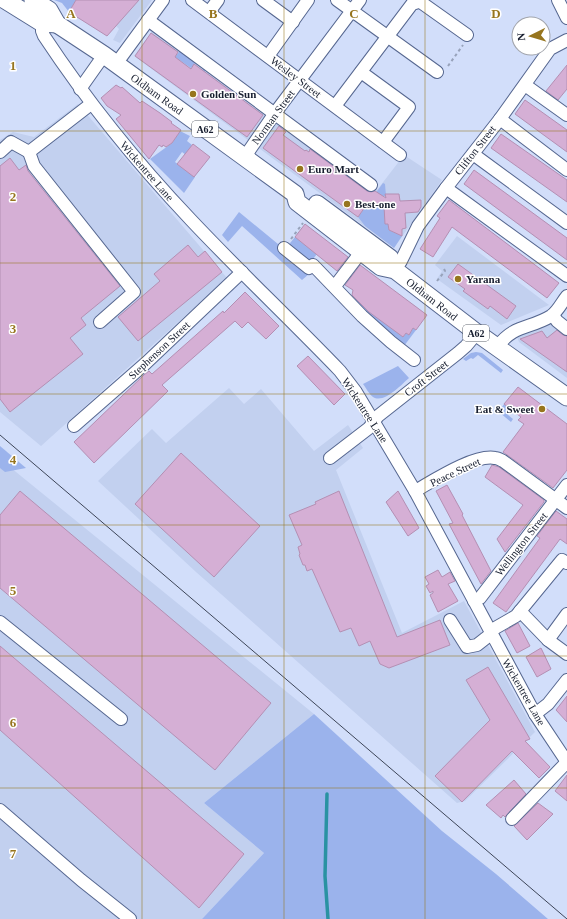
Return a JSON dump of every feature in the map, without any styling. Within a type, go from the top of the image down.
[{"type":"highway","name":"Oldham Road","points":[[5,0],[110,59],[294,194],[297,202],[381,267],[395,270],[497,348],[567,397]]},
{"type":"highway","name":"Oldham Road","points":[[33,0],[49,10],[50,24]]},
{"type":"highway","name":"Oldham Road","points":[[294,194],[301,192],[390,258],[395,270]]},
{"type":"street","points":[[80,89],[148,20],[163,0]]},
{"type":"street","name":"Wesley Street","points":[[192,0],[400,155]]},
{"type":"street","points":[[209,12],[218,0]]},
{"type":"street","points":[[263,0],[293,22]]},
{"type":"street","points":[[268,56],[308,0]]},
{"type":"street","points":[[337,0],[388,35],[437,72]]},
{"type":"street","name":"Norman Street","points":[[244,158],[275,113],[360,0]]},
{"type":"street","points":[[335,106],[412,4],[421,0],[422,3],[466,35]]},
{"type":"street","points":[[558,0],[567,18]]},
{"type":"street","points":[[148,20],[371,185]]},
{"type":"street","name":"Wickentree Lane","points":[[50,24],[42,31],[44,36],[91,104],[130,151],[191,220],[340,371],[356,392],[415,491],[490,633],[535,714],[567,762]]},
{"type":"street","name":"Clifton Street","points":[[395,270],[418,226],[446,188],[500,119],[550,49],[567,40]]},
{"type":"street","points":[[361,72],[409,107],[383,142]]},
{"type":"street","points":[[525,85],[567,115]]},
{"type":"street","points":[[29,152],[91,104]]},
{"type":"street","points":[[500,119],[567,170]]},
{"type":"street","points":[[0,152],[11,142],[29,152],[34,166],[134,292],[100,322]]},
{"type":"street","points":[[473,154],[567,223]]},
{"type":"street","points":[[446,188],[567,276]]},
{"type":"street","points":[[284,248],[309,268],[313,265],[335,286],[362,316],[414,360]]},
{"type":"street","points":[[335,286],[361,252]]},
{"type":"street","name":"Stephenson Street","points":[[74,426],[146,363],[242,272]]},
{"type":"street","points":[[497,348],[504,338],[512,332],[552,315],[567,296]]},
{"type":"street","points":[[552,315],[567,329]]},
{"type":"street","name":"Croft Street","points":[[330,458],[374,423],[378,416],[466,346],[477,333]]},
{"type":"street","name":"Peace Street","points":[[415,491],[474,461],[495,458],[503,461],[567,508]]},
{"type":"street","name":"Wellington Street","points":[[474,602],[480,598],[567,485]]},
{"type":"street","points":[[450,620],[467,647],[477,645],[490,633],[516,616],[562,560],[567,563]]},
{"type":"street","points":[[520,611],[548,640],[567,654]]},
{"type":"street","points":[[548,640],[567,614]]},
{"type":"street","points":[[0,622],[121,719]]},
{"type":"street","points":[[535,714],[548,704],[566,682]]},
{"type":"street","points":[[512,819],[567,762]]},
{"type":"street","points":[[0,810],[81,880],[130,919]]},
{"type":"path","points":[[437,72],[444,71],[464,44],[466,35]]},
{"type":"path","points":[[284,248],[307,218]]},
{"type":"path","points":[[437,281],[445,271],[444,269]]},
{"type":"shaded area","points":[[54,0],[76,0],[69,12],[62,3]]},
{"type":"shaded area","points":[[90,0],[152,0],[120,43],[113,40],[119,29]]},
{"type":"shaded area","points":[[157,24],[270,105],[377,190],[404,155],[442,180],[394,248],[134,56]]},
{"type":"shaded area","points":[[182,48],[208,67],[201,77],[199,75],[203,69],[195,63],[191,68],[175,57]]},
{"type":"shaded area","points":[[78,104],[227,278],[41,446],[0,412],[0,140],[13,132],[34,137]]},
{"type":"shaded area","points":[[180,131],[190,136],[187,141],[192,145],[186,155],[182,152],[175,162],[195,177],[184,193],[150,159],[172,143]]},
{"type":"shaded area","points":[[383,183],[385,184],[386,196],[377,197],[387,206],[388,220],[385,220],[385,224],[388,224],[389,230],[402,236],[394,248],[365,226],[358,217]]},
{"type":"shaded area","points":[[239,212],[278,244],[309,274],[302,280],[242,226],[228,242],[222,235]]},
{"type":"shaded area","points":[[457,236],[549,305],[501,325],[437,279],[442,271],[435,265]]},
{"type":"shaded area","points":[[295,237],[317,254],[308,265],[286,248]]},
{"type":"shaded area","points":[[357,296],[403,337],[406,333],[409,335],[413,328],[416,330],[404,346],[353,302]]},
{"type":"shaded area","points":[[558,315],[567,323],[567,378],[519,342],[516,334]]},
{"type":"shaded area","points":[[471,353],[482,353],[503,370],[501,373],[478,355],[473,359],[471,358],[466,361],[463,359]]},
{"type":"shaded area","points":[[398,366],[409,378],[387,396],[382,398],[373,397],[363,384]]},
{"type":"shaded area","points":[[229,388],[244,404],[261,389],[314,451],[348,425],[363,448],[336,470],[402,633],[464,601],[535,732],[465,801],[457,803],[196,572],[98,481],[152,429],[166,443]]},
{"type":"shaded area","points":[[504,404],[513,408],[508,415],[513,419],[511,422],[499,412]]},
{"type":"shaded area","points":[[0,446],[26,468],[5,472],[0,468]]},
{"type":"shaded area","points":[[0,459],[314,714],[204,803],[264,853],[202,919],[0,919]]},
{"type":"shaded area","points":[[314,714],[442,831],[496,874],[548,919],[202,919],[264,853],[204,803]]},
{"type":"building","points":[[76,0],[139,0],[107,36],[69,12]]},
{"type":"building","points":[[151,33],[178,52],[175,57],[191,69],[194,64],[263,115],[247,137],[135,56]]},
{"type":"building","points":[[567,65],[567,89],[558,100],[546,91]]},
{"type":"building","points":[[116,85],[121,88],[122,87],[140,103],[142,101],[160,113],[181,130],[172,143],[166,147],[159,145],[149,159],[116,119],[121,115],[107,106],[101,98]]},
{"type":"building","points":[[525,100],[567,130],[567,152],[515,114]]},
{"type":"building","points":[[279,126],[286,132],[283,135],[305,151],[306,150],[309,152],[310,149],[367,191],[375,191],[386,198],[385,194],[399,194],[400,201],[421,200],[421,207],[418,212],[405,213],[406,228],[402,229],[402,236],[389,230],[388,224],[385,224],[384,206],[365,207],[358,217],[263,148]]},
{"type":"building","points":[[501,134],[567,180],[567,202],[491,148]]},
{"type":"building","points":[[193,144],[210,157],[194,177],[177,164]]},
{"type":"building","points":[[10,158],[19,170],[26,165],[28,171],[120,286],[81,318],[86,325],[70,338],[83,354],[10,412],[0,399],[0,166]]},
{"type":"building","points":[[474,170],[567,238],[567,260],[464,184]]},
{"type":"building","points":[[449,200],[559,283],[547,298],[452,227],[433,257],[420,249],[440,218],[437,216]]},
{"type":"building","points":[[305,224],[348,257],[337,271],[295,237]]},
{"type":"building","points":[[188,245],[198,257],[205,251],[222,272],[138,341],[118,317],[160,281],[154,274]]},
{"type":"building","points":[[458,264],[516,306],[507,319],[490,306],[488,309],[463,291],[465,289],[448,277]]},
{"type":"building","points":[[360,265],[427,315],[416,330],[413,328],[409,335],[406,333],[403,337],[369,312],[352,295],[353,290],[345,285]]},
{"type":"building","points":[[245,292],[279,326],[266,339],[248,322],[242,328],[235,321],[162,385],[168,391],[94,463],[74,442],[145,374],[149,371],[152,374],[223,311],[224,313]]},
{"type":"building","points":[[557,330],[563,335],[567,336],[567,372],[520,339],[542,331],[547,338]]},
{"type":"building","points":[[308,356],[345,394],[334,405],[297,366]]},
{"type":"building","points":[[518,387],[567,424],[567,470],[553,488],[503,452],[524,424],[518,420],[521,417],[504,404]]},
{"type":"building","points":[[181,453],[260,526],[214,577],[135,504]]},
{"type":"building","points":[[492,465],[499,467],[544,500],[544,502],[505,552],[497,539],[523,505],[485,477]]},
{"type":"building","points":[[447,485],[491,571],[481,584],[449,524],[453,523],[436,491]]},
{"type":"building","points":[[20,491],[271,703],[215,770],[0,588],[0,515]]},
{"type":"building","points":[[339,491],[397,637],[440,620],[450,645],[389,668],[380,664],[370,641],[359,646],[351,628],[340,632],[312,569],[307,571],[305,565],[303,565],[298,547],[302,545],[289,515],[316,504],[315,502]]},
{"type":"building","points":[[398,491],[419,528],[408,536],[386,502]]},
{"type":"building","points":[[556,511],[567,519],[567,544],[560,539],[506,612],[493,603],[540,538],[537,536]]},
{"type":"building","points":[[438,570],[442,577],[450,572],[455,581],[448,584],[458,601],[438,612],[430,595],[433,591],[430,593],[426,586],[429,584],[425,577]]},
{"type":"building","points":[[518,623],[530,646],[517,653],[505,631]]},
{"type":"building","points":[[0,646],[244,854],[199,908],[0,730]]},
{"type":"building","points":[[541,648],[551,669],[537,677],[526,657]]},
{"type":"building","points":[[488,667],[530,739],[525,741],[550,767],[539,778],[512,751],[462,802],[435,776],[490,720],[466,680]]},
{"type":"building","points":[[567,696],[567,722],[556,710]]},
{"type":"building","points":[[567,775],[567,801],[555,791]]},
{"type":"building","points":[[514,780],[526,794],[505,817],[503,815],[501,818],[486,805]]},
{"type":"building","points":[[538,803],[553,814],[527,840],[514,826]]},
{"type":"waterway","points":[[327,794],[325,876],[328,919]]},
{"type":"tram line","points":[[0,435],[567,919]]},
{"type":"place","name":"Golden Sun","points":[[193,94]]},
{"type":"place","name":"Euro Mart","points":[[300,169]]},
{"type":"place","name":"Best-one","points":[[347,204]]},
{"type":"place","name":"Yarana","points":[[458,279]]},
{"type":"place","name":"Eat & Sweet","points":[[542,409]]}]
